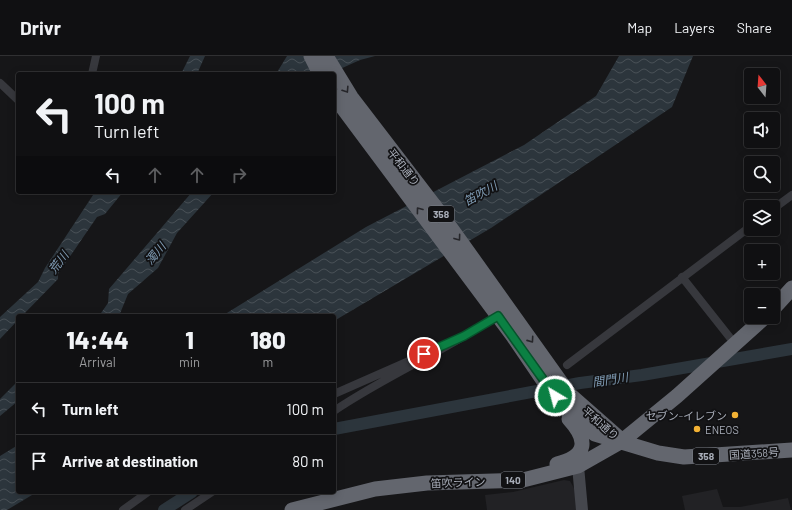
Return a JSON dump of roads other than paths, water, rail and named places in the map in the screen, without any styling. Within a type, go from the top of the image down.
[{"type":"highway","points":[[311,56],[319,72]]},
{"type":"highway","name":"平和通り","points":[[326,56],[335,72]]},
{"type":"highway","name":"平和通り","points":[[336,74],[367,130]]},
{"type":"highway","name":"平和通り","points":[[336,98],[367,130],[443,217],[501,308],[562,398],[614,432],[622,442]]},
{"type":"highway","points":[[780,301],[792,288]]},
{"type":"highway","name":"笛吹ライン","points":[[292,510],[375,489],[448,482],[523,480],[578,466],[622,442],[703,374],[757,324]]},
{"type":"highway","points":[[448,482],[536,470],[567,462],[580,453],[582,445],[579,430],[567,417],[562,398]]},
{"type":"highway","name":"国道358号","points":[[622,442],[658,453],[684,457],[792,450]]},
{"type":"street","points":[[92,72],[96,56]]},
{"type":"street","points":[[0,83],[16,98]]},
{"type":"street","points":[[780,204],[792,196]]},
{"type":"street","points":[[567,366],[744,231]]},
{"type":"street","points":[[682,277],[730,349]]},
{"type":"street","points":[[336,410],[353,398],[464,336],[501,308]]},
{"type":"street","points":[[336,393],[464,336]]},
{"type":"street","points":[[578,466],[582,510]]},
{"type":"street","points":[[123,510],[145,494]]},
{"type":"street","points":[[185,510],[209,494]]},
{"type":"water","points":[[190,56],[205,56],[198,72],[182,72]]},
{"type":"water","points":[[287,56],[375,56],[360,60],[333,72],[277,72]]},
{"type":"water","name":"笛吹川","points":[[619,56],[693,56],[672,107],[491,228],[336,320],[336,314],[225,314],[366,227],[524,145],[596,96]]},
{"type":"water","name":"荒川","points":[[94,194],[121,194],[105,214],[97,217],[58,274],[58,279],[24,314],[16,314],[16,322],[0,339],[0,317],[38,282],[45,268]]},
{"type":"water","name":"濁川","points":[[190,194],[212,194],[177,233],[158,268],[128,294],[120,314],[100,314],[108,303],[109,289]]},
{"type":"water","points":[[16,383],[16,403],[0,416],[0,399]]},
{"type":"water","points":[[16,446],[16,494],[34,494],[7,510],[0,510],[0,456]]},
{"type":"waterway","name":"間門川","points":[[336,429],[580,383],[642,375],[792,349]]},
{"type":"waterway","name":"間門川","points":[[164,510],[189,494]]},
{"type":"place","name":"セブン-イレブン","points":[[735,415]]},
{"type":"place","name":"ENEOS","points":[[697,429]]}]
